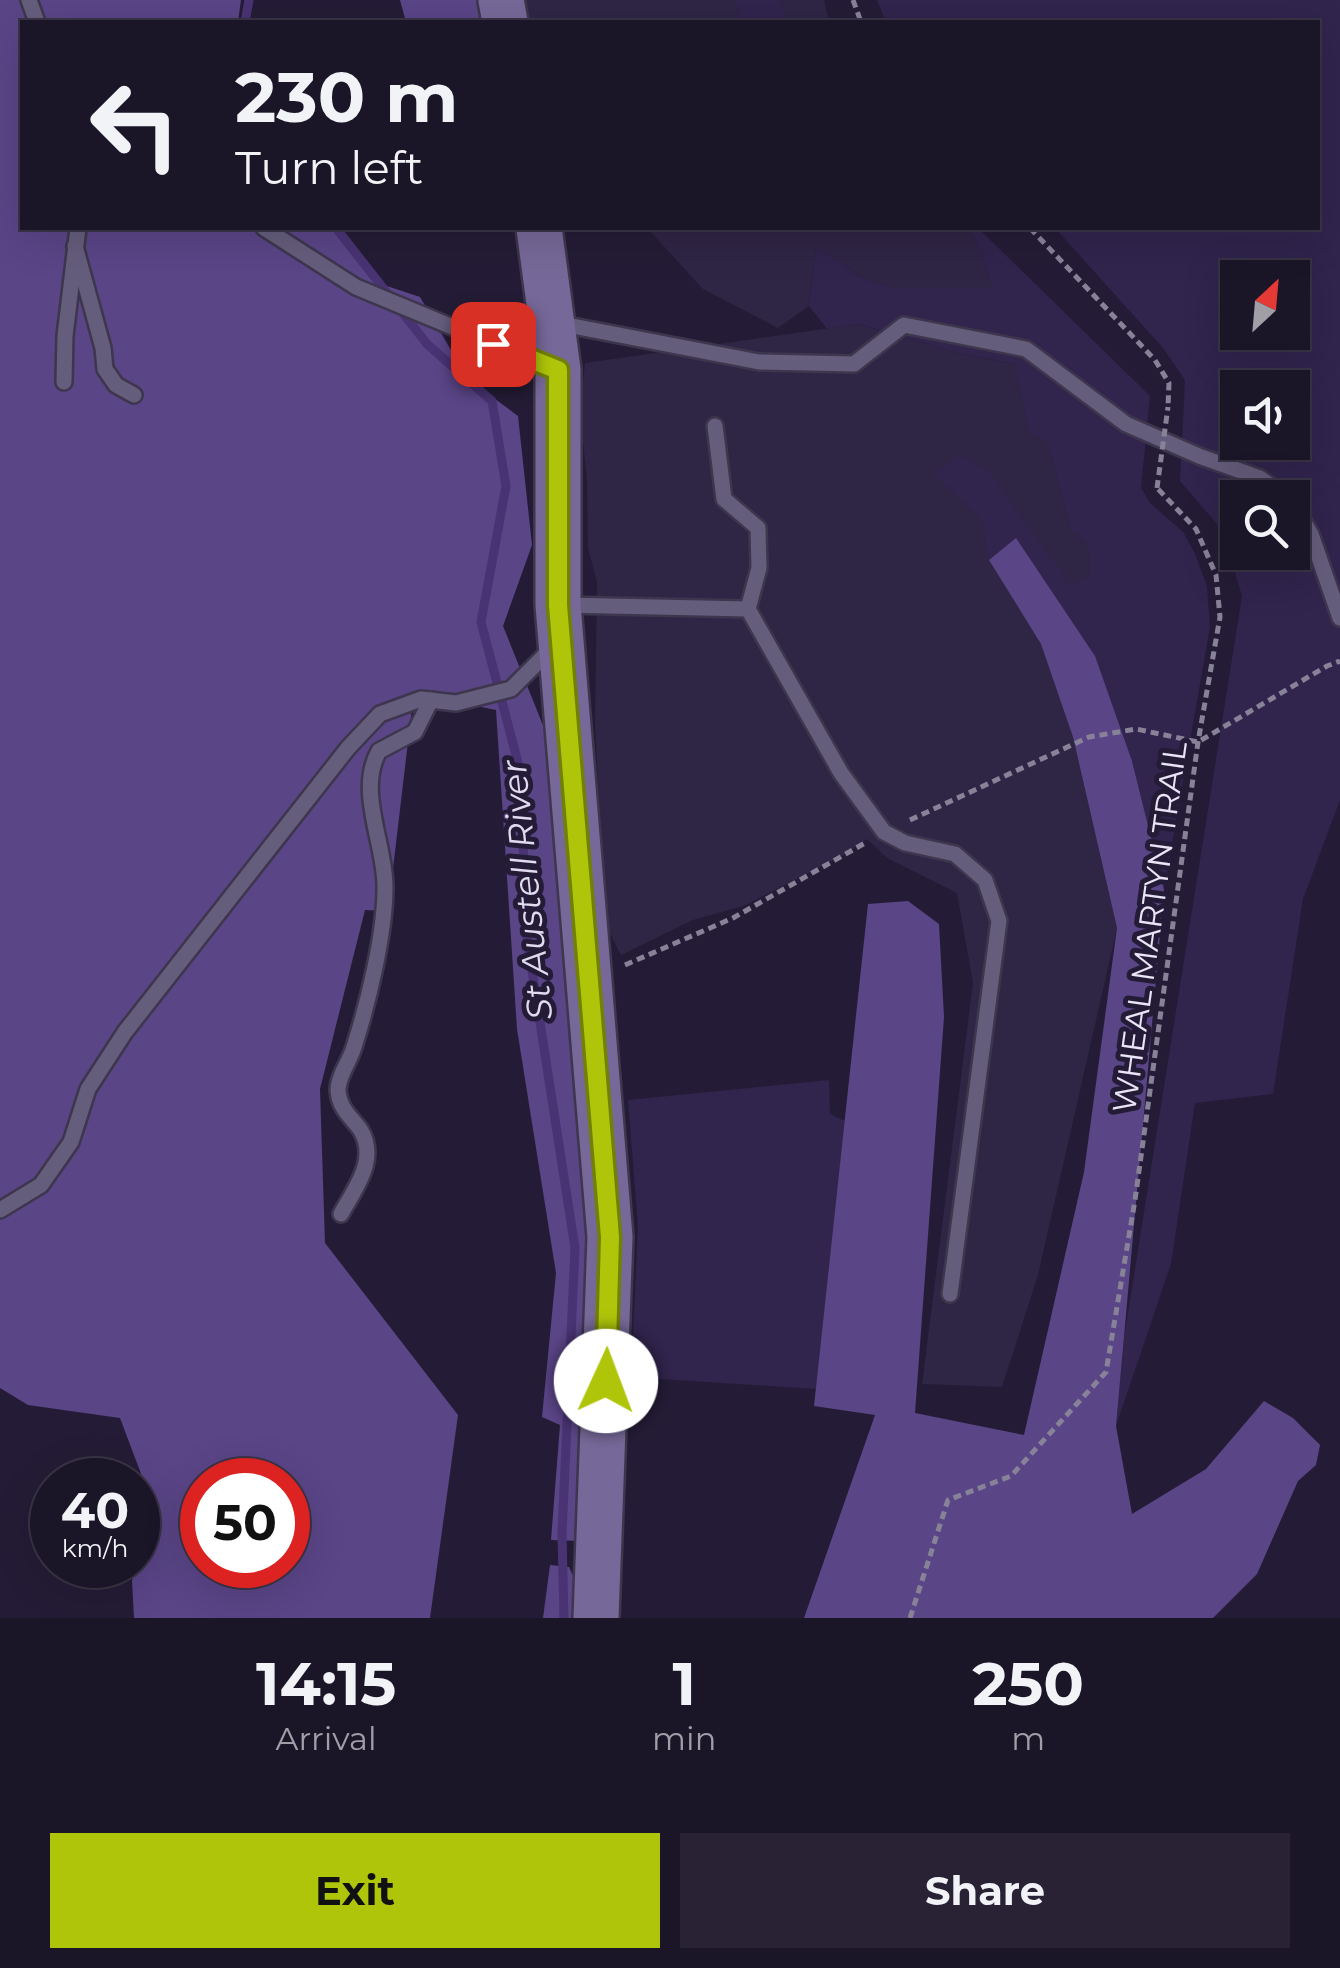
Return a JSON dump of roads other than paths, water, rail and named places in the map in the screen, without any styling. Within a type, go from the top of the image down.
[{"type":"main road","points":[[538,230],[558,370],[560,622],[610,1237],[596,1618]]},
{"type":"lane","points":[[64,382],[65,336],[78,230]]},
{"type":"lane","points":[[267,230],[356,287],[558,370]]},
{"type":"lane","points":[[75,246],[105,368],[116,385],[134,395]]},
{"type":"lane","points":[[552,322],[758,362],[854,364],[904,325],[1026,349],[1126,424],[1263,480]]},
{"type":"lane","points":[[715,426],[724,499],[758,528],[759,568],[748,608],[841,772],[884,832],[905,843],[955,854],[985,880],[998,921],[950,1294]]},
{"type":"lane","points":[[1310,532],[1340,618]]},
{"type":"lane","points":[[0,1210],[41,1184],[72,1142],[88,1089],[125,1032],[348,748],[380,714],[421,699],[456,703],[511,689],[560,622],[748,608]]},
{"type":"lane","points":[[341,1214],[364,1172],[369,1152],[360,1130],[340,1102],[338,1085],[353,1050],[366,1002],[385,887],[370,784],[372,772],[379,751],[415,732],[431,700]]},
{"type":"waterway","name":"St Austell River","points":[[245,20],[249,0]]},
{"type":"waterway","name":"St Austell River","points":[[338,230],[427,344],[492,401],[506,486],[481,622],[521,774],[526,932],[575,1248],[562,1534],[564,1618]]}]
